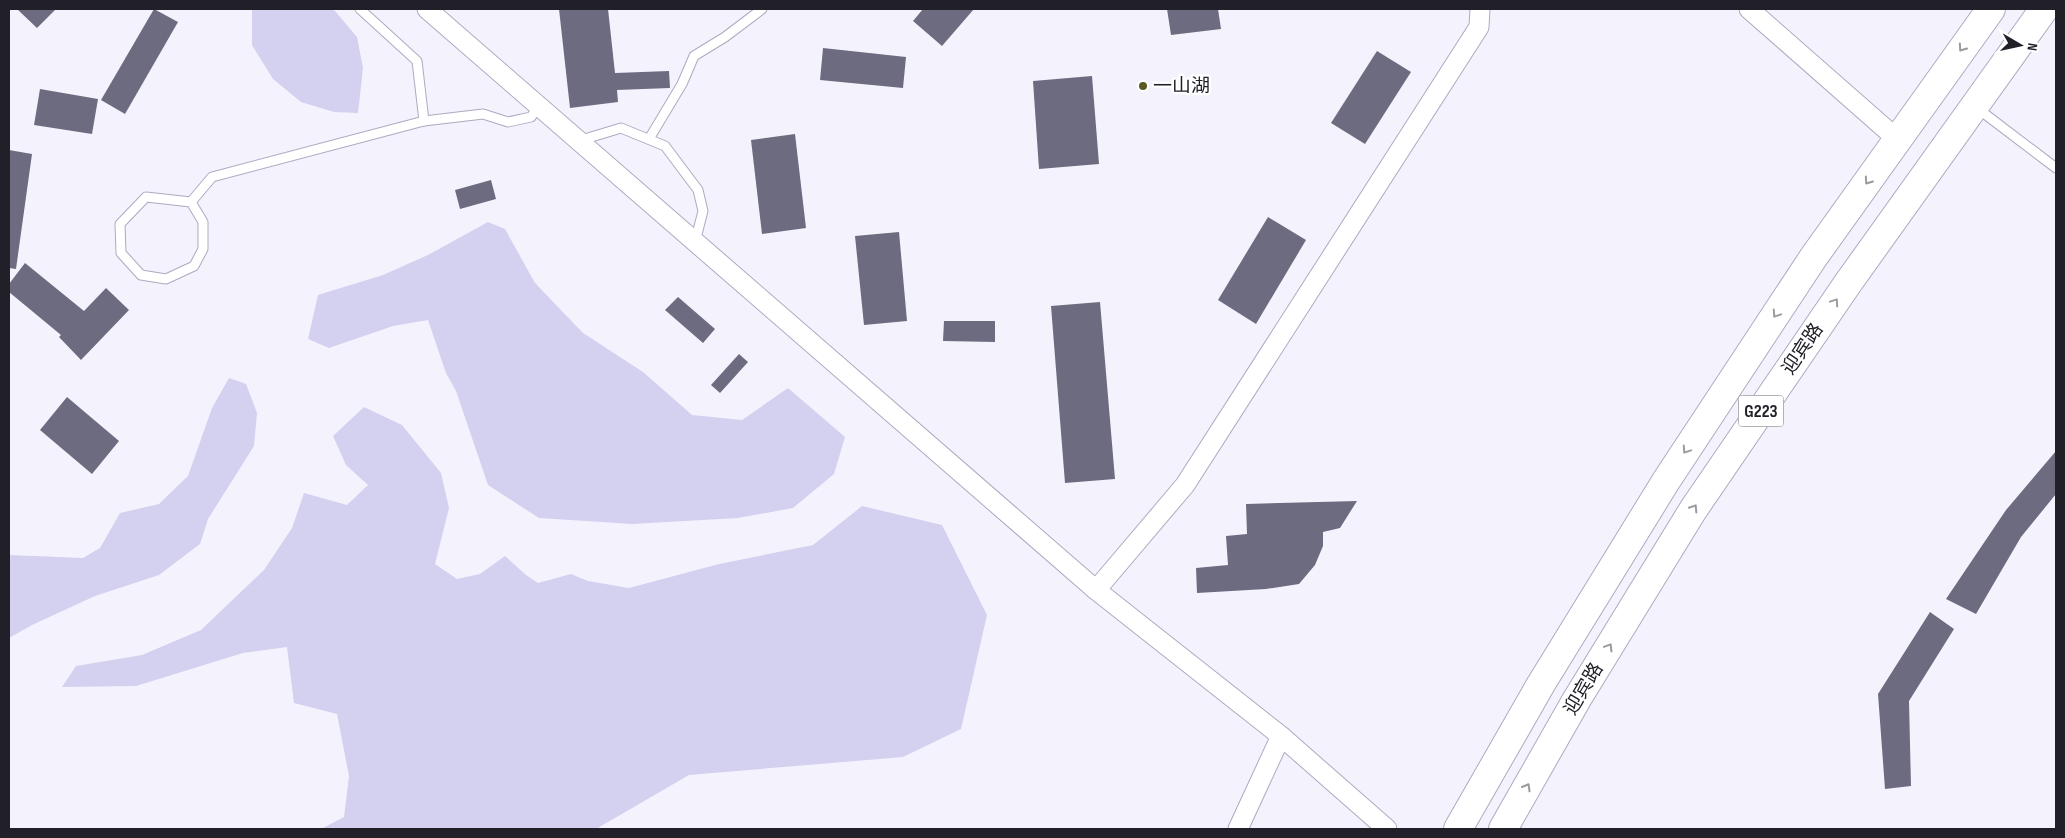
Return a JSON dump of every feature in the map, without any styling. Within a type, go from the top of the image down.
[{"type":"highway","name":"迎宾路","points":[[1458,829],[1540,684],[1666,481],[1813,258],[1991,9]]},
{"type":"highway","name":"迎宾路","points":[[1503,829],[1577,699],[1693,510],[1848,283],[2044,9]]},
{"type":"street","points":[[427,9],[1096,590],[1281,736],[1387,829]]},
{"type":"street","points":[[1096,590],[1185,485],[1479,27],[1480,9]]},
{"type":"street","points":[[1749,9],[1897,139]]},
{"type":"street","points":[[1238,829],[1281,736]]},
{"type":"lane","points":[[360,9],[417,61],[424,121]]},
{"type":"lane","points":[[649,139],[682,84],[694,56],[762,9]]},
{"type":"lane","points":[[191,202],[212,177],[424,121],[482,114],[508,122],[531,117],[538,106]]},
{"type":"lane","points":[[1974,106],[2056,168]]},
{"type":"lane","points":[[577,141],[622,128],[665,146],[698,190],[703,211],[695,243]]},
{"type":"lane","points":[[146,197],[191,202],[203,222],[204,249],[194,266],[166,279],[141,275],[120,253],[120,224],[146,197]]},
{"type":"shaded area","points":[[252,9],[331,9],[335,11],[357,37],[363,68],[358,113],[334,112],[301,102],[273,79],[252,45]]},
{"type":"shaded area","points":[[488,222],[505,229],[535,283],[583,333],[643,372],[692,415],[742,420],[788,388],[845,437],[834,474],[793,508],[738,518],[632,524],[539,518],[488,485],[456,391],[446,373],[428,320],[393,326],[329,348],[308,339],[318,295],[383,275],[428,255]]},
{"type":"shaded area","points":[[229,378],[246,384],[257,413],[254,446],[208,519],[200,544],[159,575],[95,596],[32,625],[9,638],[9,555],[83,558],[100,548],[120,513],[159,504],[188,476],[212,408]]},
{"type":"shaded area","points":[[364,407],[402,425],[441,473],[449,508],[435,564],[457,579],[480,574],[505,556],[538,583],[571,574],[588,581],[629,588],[719,564],[813,545],[862,506],[942,525],[987,615],[961,729],[903,757],[689,775],[596,829],[321,829],[344,817],[349,776],[337,714],[294,703],[287,647],[243,653],[136,686],[62,687],[76,666],[142,655],[201,630],[264,570],[292,528],[304,493],[347,505],[368,485],[346,465],[333,436]]},
{"type":"building","points":[[17,9],[56,9],[37,28]]},
{"type":"building","points":[[154,9],[178,22],[125,114],[101,100]]},
{"type":"building","points":[[559,9],[608,9],[615,73],[669,71],[670,88],[617,90],[618,102],[570,108]]},
{"type":"building","points":[[923,9],[974,9],[942,46],[913,21]]},
{"type":"building","points":[[1167,9],[1218,9],[1221,29],[1171,35]]},
{"type":"building","points":[[823,48],[906,57],[903,88],[820,80]]},
{"type":"building","points":[[1377,51],[1411,72],[1365,144],[1331,123]]},
{"type":"building","points":[[1092,76],[1099,164],[1039,169],[1033,81]]},
{"type":"building","points":[[40,89],[98,99],[92,134],[34,125]]},
{"type":"building","points":[[795,134],[806,228],[762,234],[751,140]]},
{"type":"building","points":[[9,150],[32,154],[16,269],[9,268]]},
{"type":"building","points":[[491,180],[496,199],[460,209],[455,190]]},
{"type":"building","points":[[1268,217],[1306,240],[1256,324],[1218,300]]},
{"type":"building","points":[[899,232],[907,321],[864,325],[855,236]]},
{"type":"building","points":[[25,263],[84,311],[106,288],[129,310],[81,360],[59,337],[61,335],[9,292],[9,284]]},
{"type":"building","points":[[678,297],[715,329],[703,343],[665,310]]},
{"type":"building","points":[[1100,302],[1115,479],[1065,483],[1051,306]]},
{"type":"building","points":[[944,321],[995,321],[995,342],[943,341]]},
{"type":"building","points":[[739,354],[748,362],[720,393],[711,385]]},
{"type":"building","points":[[67,397],[119,441],[92,474],[40,430]]},
{"type":"building","points":[[2056,451],[2056,494],[2021,537],[1976,614],[1946,599],[2006,510]]},
{"type":"building","points":[[1357,501],[1340,528],[1323,532],[1323,546],[1315,565],[1299,584],[1266,589],[1197,593],[1196,568],[1228,565],[1226,536],[1247,534],[1246,504]]},
{"type":"building","points":[[1930,612],[1954,629],[1909,701],[1911,786],[1885,789],[1878,694]]},
{"type":"place","name":"一山湖","points":[[1143,86]]}]
